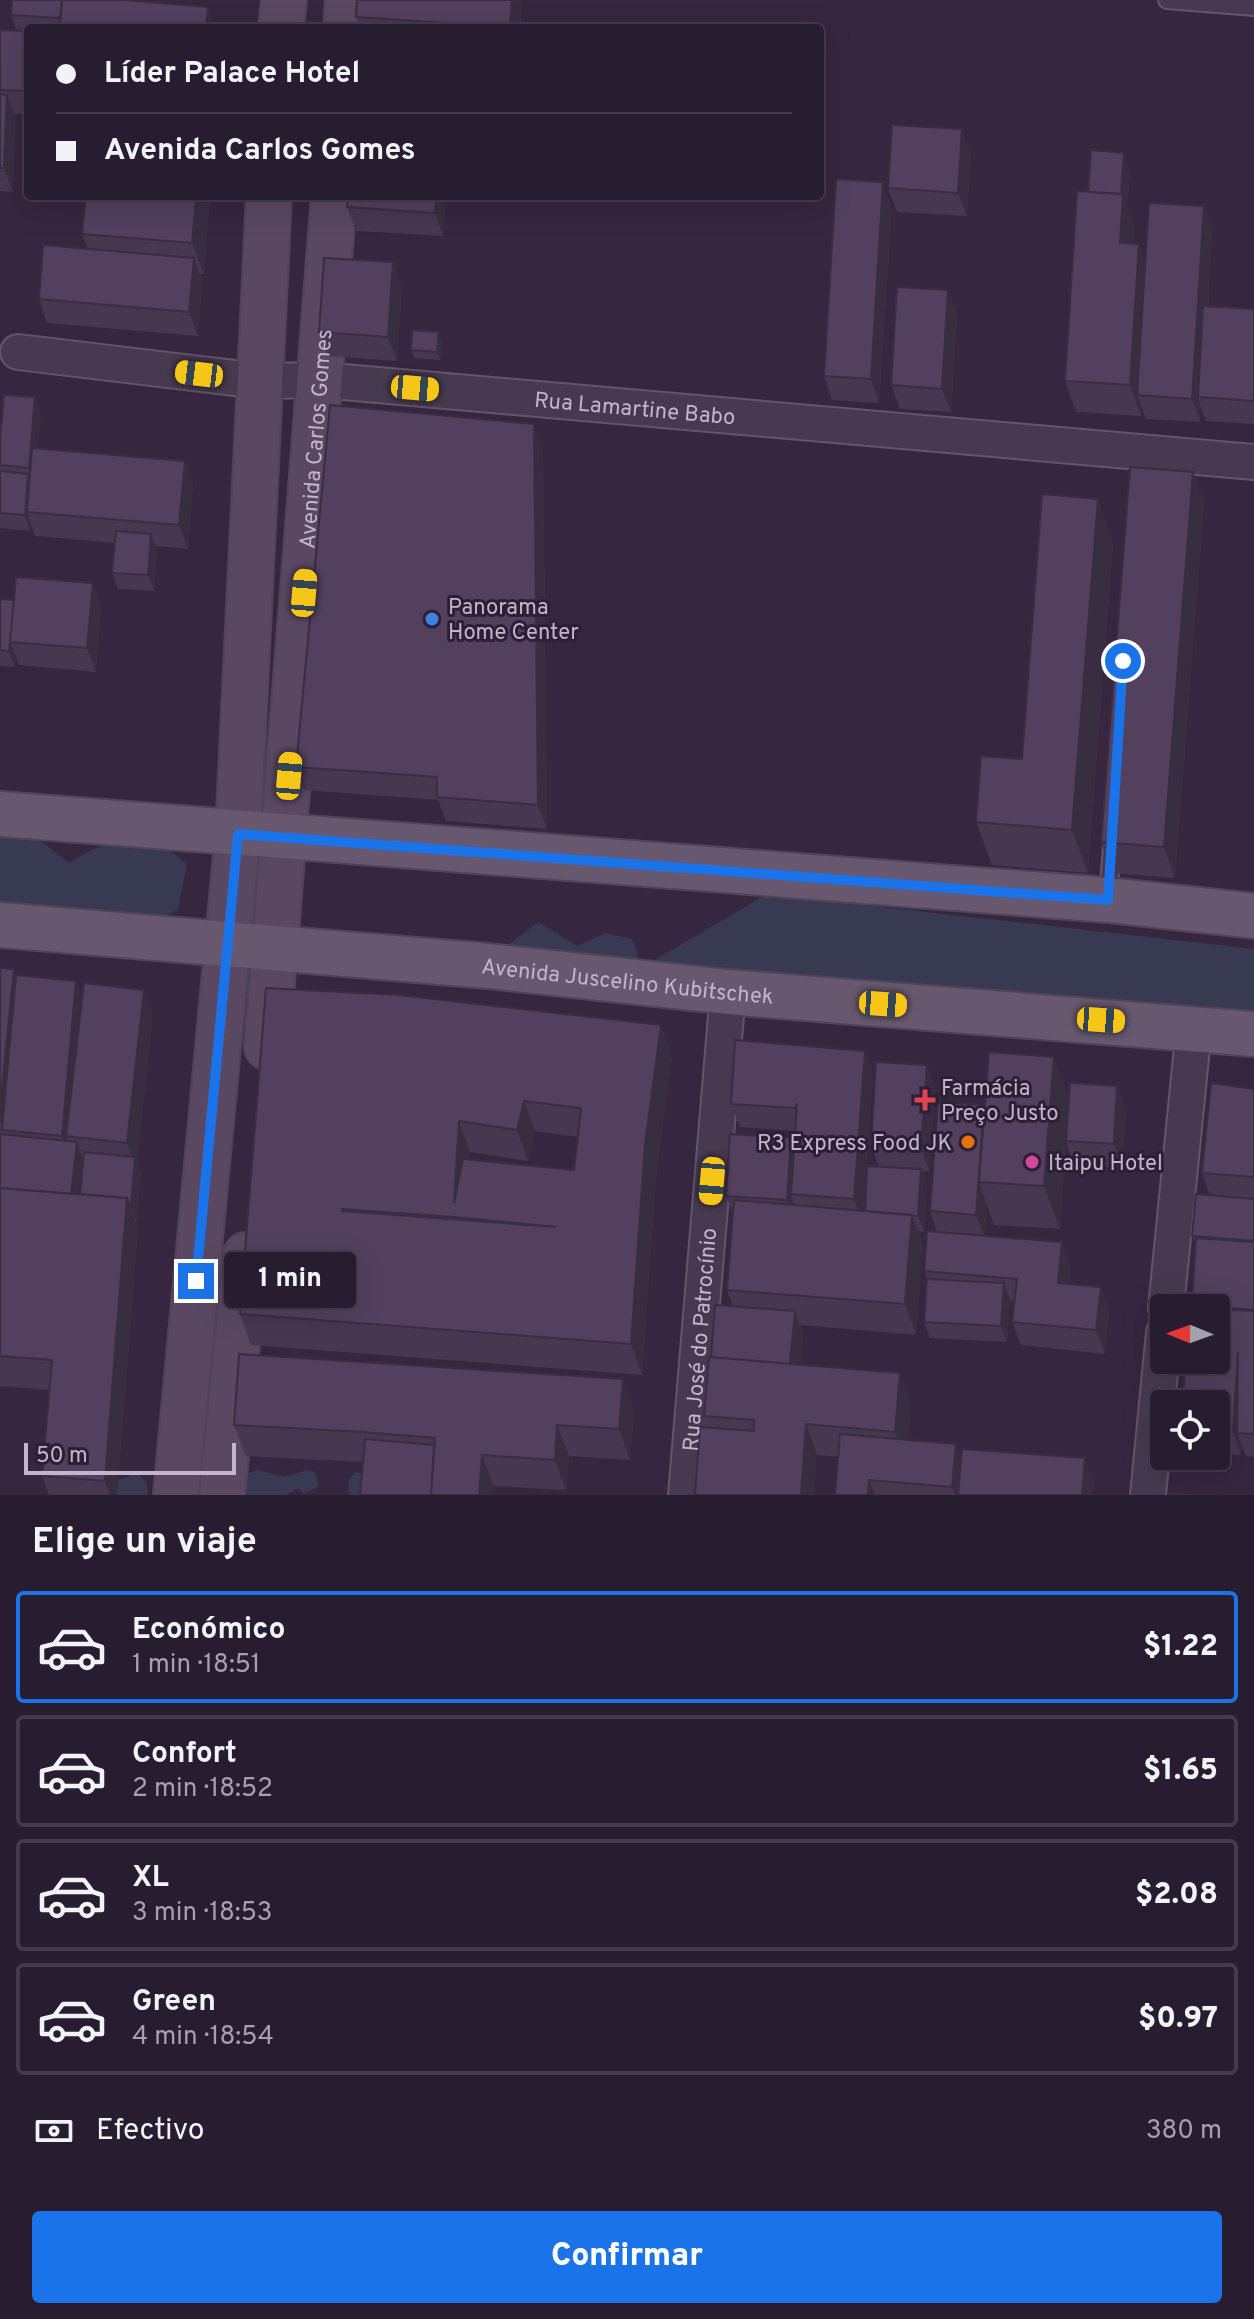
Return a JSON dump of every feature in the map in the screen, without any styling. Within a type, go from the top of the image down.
[{"type":"main road","points":[[0,814],[1108,900],[1254,916]]},
{"type":"main road","name":"Avenida Juscelino Kubitschek","points":[[0,925],[488,966],[728,992],[1254,1034]]},
{"type":"street","points":[[281,24],[284,0]]},
{"type":"street","points":[[346,24],[348,0]]},
{"type":"street","points":[[176,1495],[238,834],[269,200]]},
{"type":"street","name":"Avenida Carlos Gomes","points":[[263,1088],[277,948],[334,200]]},
{"type":"street","name":"Rua Lamartine Babo","points":[[18,352],[259,381],[321,380],[1135,459],[1254,462]]},
{"type":"street","name":"Rua José do Patrocínio","points":[[686,1495],[728,992]]},
{"type":"street","points":[[1167,1294],[1194,1027]]},
{"type":"street","points":[[222,1495],[250,1214]]},
{"type":"street","points":[[1148,1495],[1160,1374]]},
{"type":"lane","points":[[1167,0],[1254,7]]},
{"type":"lane","points":[[1108,900],[1113,823]]},
{"type":"shaded area","points":[[0,829],[42,842],[69,863],[110,844],[155,839],[187,864],[178,909],[146,930],[0,925]]},
{"type":"shaded area","points":[[767,894],[1254,949],[1254,1024],[653,961]]},
{"type":"shaded area","points":[[539,922],[577,946],[605,933],[632,939],[638,954],[634,976],[519,966],[509,944]]},
{"type":"shaded area","points":[[258,1470],[285,1477],[307,1470],[315,1472],[319,1486],[304,1494],[298,1488],[287,1495],[228,1495],[240,1476]]},
{"type":"shaded area","points":[[355,1472],[380,1478],[380,1495],[349,1495],[348,1481]]},
{"type":"shaded area","points":[[138,1473],[147,1483],[148,1495],[117,1495],[118,1480]]},
{"type":"building","points":[[12,0],[62,0],[60,18],[11,15]]},
{"type":"building","points":[[62,0],[124,0],[208,7],[206,24],[60,24]]},
{"type":"building","points":[[357,0],[512,0],[510,24],[356,17]]},
{"type":"building","points":[[0,30],[24,31],[24,91],[0,90]]},
{"type":"building","points":[[0,94],[7,95],[4,168],[0,168]]},
{"type":"building","points":[[892,125],[962,129],[958,193],[888,188]]},
{"type":"building","points":[[1091,150],[1124,153],[1121,194],[1088,192]]},
{"type":"building","points":[[836,179],[883,182],[871,379],[824,376]]},
{"type":"building","points":[[1077,191],[1123,194],[1120,243],[1139,244],[1130,385],[1065,381]]},
{"type":"building","points":[[86,200],[196,200],[192,243],[82,234]]},
{"type":"building","points":[[348,200],[436,200],[435,213],[347,207]]},
{"type":"building","points":[[1149,203],[1204,206],[1192,399],[1137,395]]},
{"type":"building","points":[[43,245],[194,258],[189,312],[39,299]]},
{"type":"building","points":[[324,258],[393,262],[388,337],[319,332]]},
{"type":"building","points":[[897,287],[948,290],[942,389],[891,385]]},
{"type":"building","points":[[1203,306],[1254,309],[1254,401],[1198,397]]},
{"type":"building","points":[[412,330],[439,332],[437,352],[411,350]]},
{"type":"building","points":[[4,395],[35,397],[29,468],[0,465]]},
{"type":"building","name":"Panorama Home Center","points":[[330,405],[534,424],[538,805],[437,797],[437,777],[296,767]]},
{"type":"building","points":[[32,448],[185,461],[179,525],[27,512]]},
{"type":"building","points":[[1130,467],[1193,472],[1164,847],[1101,842]]},
{"type":"building","points":[[0,471],[28,474],[25,515],[0,513]]},
{"type":"building","points":[[1042,494],[1098,499],[1072,830],[976,822],[981,756],[1022,759]]},
{"type":"building","points":[[116,531],[151,534],[148,575],[112,573]]},
{"type":"building","points":[[16,577],[93,583],[87,648],[10,642]]},
{"type":"building","points":[[0,599],[14,600],[9,651],[0,650]]},
{"type":"building","points":[[0,968],[14,969],[0,1108]]},
{"type":"building","points":[[16,975],[76,981],[62,1136],[2,1130]]},
{"type":"building","points":[[84,983],[144,990],[127,1143],[66,1136]]},
{"type":"building","points":[[266,988],[399,995],[661,1025],[645,1145],[631,1344],[240,1314]],"holes":[[[524,1101],[581,1108],[574,1170],[463,1159],[454,1203],[459,1121],[517,1130]],[[342,1211],[454,1217],[556,1227]]]},
{"type":"building","points":[[735,1040],[865,1051],[854,1199],[791,1194],[797,1103],[795,1108],[731,1104]]},
{"type":"building","points":[[989,1052],[1054,1057],[1044,1186],[979,1182]]},
{"type":"building","points":[[876,1062],[927,1065],[921,1148],[871,1145]]},
{"type":"building","points":[[1070,1083],[1117,1086],[1114,1144],[1066,1141]]},
{"type":"building","points":[[1211,1083],[1254,1089],[1254,1177],[1202,1173]]},
{"type":"building","points":[[938,1102],[984,1105],[976,1215],[930,1211]]},
{"type":"building","points":[[0,1134],[77,1142],[71,1194],[0,1188]]},
{"type":"building","points":[[730,1134],[791,1138],[787,1200],[726,1196]]},
{"type":"building","points":[[84,1152],[135,1157],[131,1207],[127,1198],[80,1194]]},
{"type":"building","points":[[867,1166],[921,1169],[918,1216],[865,1211]]},
{"type":"building","points":[[0,1188],[127,1198],[105,1481],[42,1476],[52,1360],[0,1356]]},
{"type":"building","points":[[1196,1194],[1254,1199],[1254,1241],[1192,1236]]},
{"type":"building","points":[[734,1200],[912,1215],[905,1304],[727,1290]]},
{"type":"building","points":[[927,1231],[1062,1242],[1058,1283],[1101,1287],[1096,1330],[1012,1322],[1017,1279],[924,1271]]},
{"type":"building","points":[[1196,1238],[1254,1242],[1254,1310],[1230,1308],[1230,1294],[1193,1294]]},
{"type":"building","points":[[927,1279],[1004,1283],[1001,1326],[924,1322]]},
{"type":"building","points":[[715,1305],[795,1311],[790,1364],[711,1357]]},
{"type":"building","points":[[1230,1310],[1254,1311],[1254,1434],[1237,1433],[1238,1352],[1233,1432],[1230,1432],[1230,1390],[1184,1390],[1184,1374],[1230,1374]]},
{"type":"building","points":[[239,1354],[623,1379],[619,1429],[557,1425],[555,1460],[482,1455],[479,1495],[431,1495],[435,1438],[234,1425]]},
{"type":"building","points":[[709,1357],[900,1373],[895,1432],[806,1424],[801,1495],[695,1495],[700,1427],[754,1431],[754,1420],[704,1416]]},
{"type":"building","points":[[840,1434],[956,1444],[952,1487],[869,1480],[868,1495],[835,1495]]},
{"type":"building","points":[[365,1439],[434,1445],[431,1495],[360,1495]]},
{"type":"building","points":[[962,1449],[1085,1458],[1082,1495],[958,1495]]},
{"type":"place","name":"Panorama Home Center","points":[[432,619]]},
{"type":"place","name":"Farmácia Preço Justo","points":[[925,1100]]},
{"type":"place","name":"R3 Express Food JK","points":[[968,1142]]},
{"type":"place","name":"Itaipu Hotel","points":[[1032,1162]]},
{"type":"route","points":[[196,1281],[238,834],[1108,900],[1123,661]]}]
